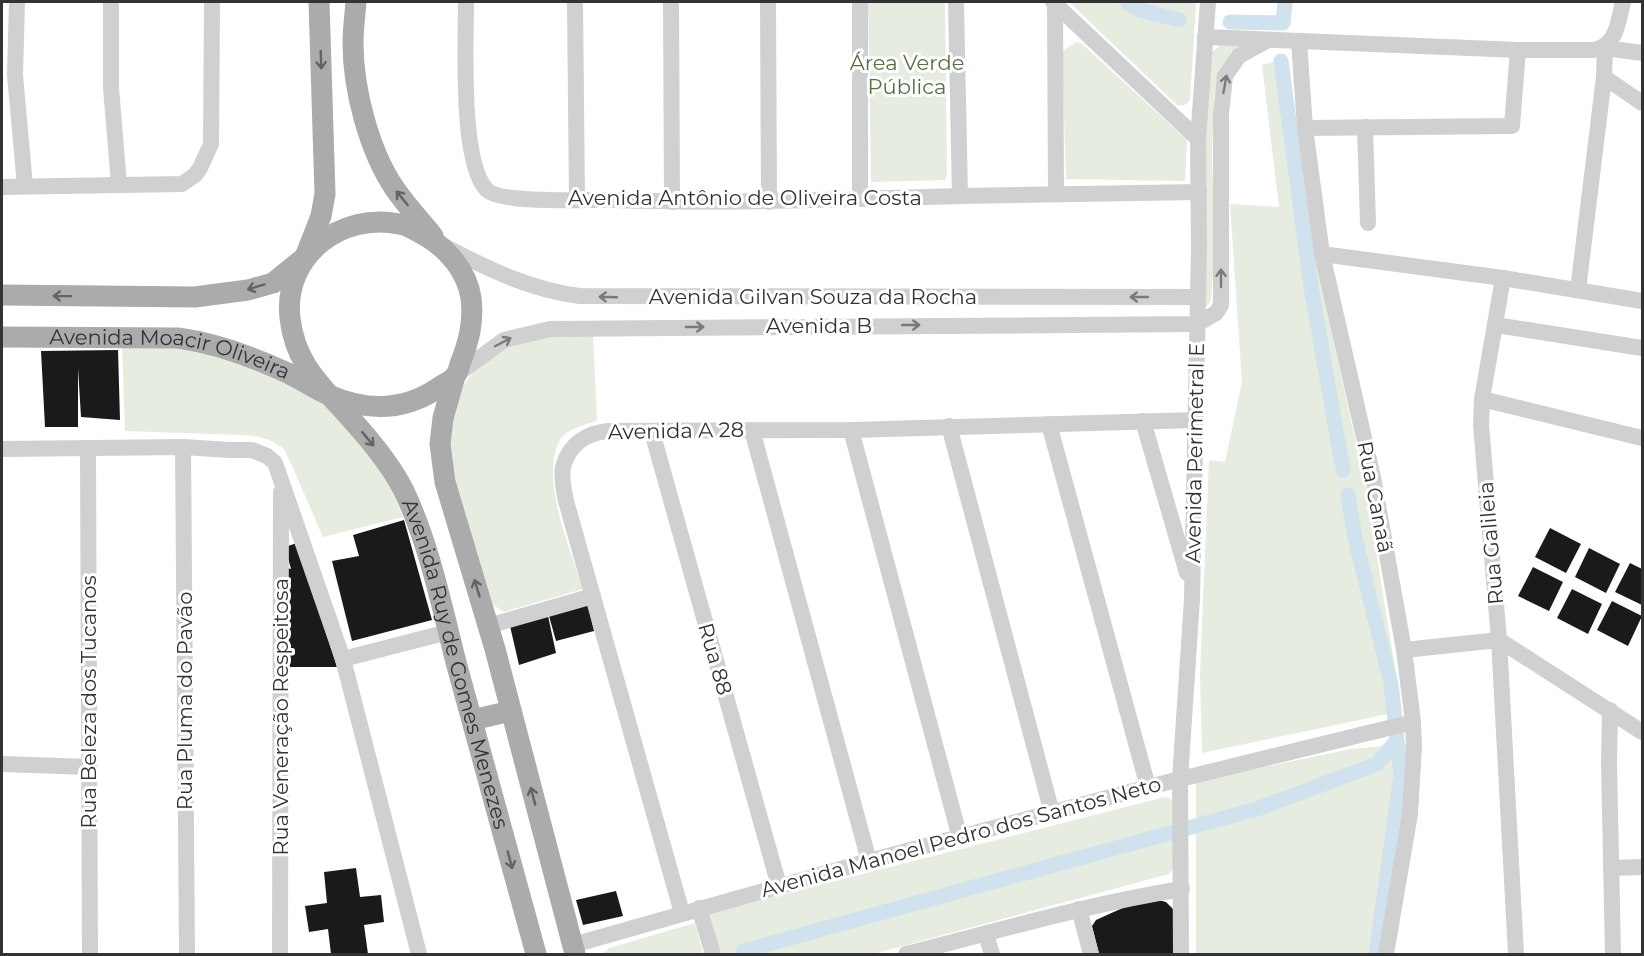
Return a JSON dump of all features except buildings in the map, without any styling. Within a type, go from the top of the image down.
[{"type":"main road","points":[[319,2],[325,194],[321,216],[290,290],[289,314],[294,342],[305,365],[330,396],[354,404],[389,408],[419,399],[455,376],[469,342],[473,316],[470,291],[459,267],[395,189],[379,160],[367,129],[357,80],[353,44],[356,2]]},
{"type":"main road","points":[[305,257],[325,240],[348,226],[376,221],[403,224],[439,243]]},
{"type":"main road","name":"Avenida Moacir Oliveira","points":[[2,295],[195,297],[248,290],[273,283],[305,257]]},
{"type":"main road","name":"Avenida Moacir Oliveira","points":[[2,338],[178,338],[202,341],[283,371],[330,396]]},
{"type":"main road","name":"Avenida Ruy de Gomes Menezes","points":[[455,376],[443,418],[440,444],[445,482],[488,626],[574,950]]},
{"type":"main road","name":"Avenida Ruy de Gomes Menezes","points":[[330,396],[377,449],[403,490],[427,554],[536,954]]},
{"type":"main road","points":[[472,720],[511,711]]},
{"type":"street","points":[[17,2],[15,75],[25,186]]},
{"type":"street","points":[[111,2],[111,88],[119,184]]},
{"type":"street","points":[[2,187],[182,184],[200,168],[211,144],[212,2]]},
{"type":"street","name":"Avenida Antônio de Oliveira Costa","points":[[466,2],[465,82],[476,176],[487,191],[506,197],[524,200],[769,202],[1199,192]]},
{"type":"street","points":[[575,2],[577,199]]},
{"type":"street","points":[[671,2],[672,202]]},
{"type":"street","points":[[768,2],[769,202]]},
{"type":"street","points":[[860,2],[860,199]]},
{"type":"street","points":[[956,2],[960,196]]},
{"type":"street","points":[[1197,324],[1198,139],[1208,2]]},
{"type":"street","points":[[1578,290],[1604,77],[1605,48],[1614,34],[1623,2]]},
{"type":"street","points":[[1054,3],[1198,139]]},
{"type":"street","points":[[1054,3],[1056,194]]},
{"type":"street","points":[[1205,37],[1518,50],[1605,48],[1642,53]]},
{"type":"street","name":"Avenida Perimetral E","points":[[1180,778],[1192,591],[1197,324],[1216,313],[1221,305],[1221,116],[1225,76],[1239,56],[1266,40]]},
{"type":"street","name":"Rua Canaã","points":[[1299,41],[1305,128],[1322,254],[1373,477],[1404,650],[1408,723],[1414,746],[1410,814],[1386,954]]},
{"type":"street","points":[[1305,128],[1512,126],[1518,50]]},
{"type":"street","points":[[1604,77],[1642,103]]},
{"type":"street","points":[[1365,127],[1368,223]]},
{"type":"street","name":"Avenida Gilvan Souza da Rocha","points":[[439,243],[520,282],[545,291],[580,296],[1198,297]]},
{"type":"street","points":[[1322,254],[1503,278],[1642,301]]},
{"type":"street","name":"Rua Galileia","points":[[1503,278],[1482,399],[1481,425],[1499,640],[1516,954]]},
{"type":"street","name":"Avenida B","points":[[455,376],[504,340],[550,329],[1197,324]]},
{"type":"street","points":[[1496,325],[1642,348]]},
{"type":"street","points":[[1482,399],[1642,438]]},
{"type":"street","name":"Avenida A 28","points":[[682,913],[566,501],[563,468],[576,444],[594,432],[608,430],[652,432],[851,430],[1196,420]]},
{"type":"street","points":[[1143,421],[1192,591]]},
{"type":"street","points":[[1049,424],[1148,787]]},
{"type":"street","points":[[949,426],[1052,813]]},
{"type":"street","points":[[752,430],[869,861]]},
{"type":"street","points":[[851,430],[960,838]]},
{"type":"street","name":"Rua 88","points":[[652,432],[779,886]]},
{"type":"street","points":[[2,449],[183,447],[252,450],[261,453],[275,463],[343,659],[419,954]]},
{"type":"street","name":"Rua Pluma do Pavão","points":[[183,447],[187,954]]},
{"type":"street","name":"Rua Beleza dos Tucanos","points":[[88,448],[90,954]]},
{"type":"street","name":"Rua Veneração Respeitosa","points":[[280,954],[282,479]]},
{"type":"street","points":[[488,626],[593,596]]},
{"type":"street","points":[[343,659],[448,632]]},
{"type":"street","points":[[1404,650],[1499,640],[1642,732]]},
{"type":"street","points":[[1610,710],[1613,954]]},
{"type":"street","points":[[1180,778],[1408,723]]},
{"type":"street","points":[[2,764],[90,766]]},
{"type":"street","name":"Avenida Manoel Pedro dos Santos Neto","points":[[574,950],[699,908],[1180,778],[1181,954]]},
{"type":"street","points":[[1611,868],[1642,867]]},
{"type":"street","points":[[906,954],[1123,898],[1182,889]]},
{"type":"street","points":[[699,908],[713,954]]},
{"type":"street","points":[[1079,909],[1091,954]]},
{"type":"street","points":[[986,935],[992,954]]},
{"type":"green space","name":"Área Verde Pública","points":[[868,2],[945,2],[947,174],[945,180],[871,182]]},
{"type":"green space","points":[[1069,2],[1194,2],[1196,5],[1188,103],[1177,105]]},
{"type":"green space","points":[[1076,42],[1082,44],[1187,140],[1185,181],[1066,179],[1062,51]]},
{"type":"green space","points":[[1245,42],[1221,67],[1214,96],[1212,157],[1215,245],[1211,300],[1205,309],[1202,187],[1211,54],[1222,45]]},
{"type":"green space","points":[[1287,58],[1309,228],[1366,489],[1402,711],[1202,753],[1200,674],[1209,460],[1225,462],[1242,382],[1230,204],[1279,207],[1262,65]]},
{"type":"green space","points":[[593,334],[597,421],[563,436],[554,456],[553,474],[559,514],[583,589],[504,612],[493,605],[468,535],[447,450],[454,403],[465,383],[482,362],[507,347],[537,338]]},
{"type":"green space","points":[[155,341],[258,364],[329,407],[376,463],[391,487],[403,517],[323,537],[285,450],[275,443],[249,435],[125,431],[122,343]]},
{"type":"green space","points":[[1407,744],[1402,830],[1381,954],[1196,954],[1196,781],[1351,749]]},
{"type":"green space","points":[[1165,797],[1170,798],[1173,804],[1173,869],[1169,874],[873,954],[721,954],[709,913]]},
{"type":"green space","points":[[695,923],[703,954],[603,954],[609,948]]},
{"type":"waterway","points":[[1127,2],[1140,10],[1179,20]]},
{"type":"waterway","points":[[1230,22],[1283,23],[1285,2]]},
{"type":"waterway","points":[[1281,61],[1311,287],[1343,470]]},
{"type":"waterway","points":[[743,951],[1257,809],[1377,764],[1397,740],[1391,684],[1355,538],[1348,495]]},
{"type":"waterway","points":[[1376,954],[1401,775],[1397,740]]}]
